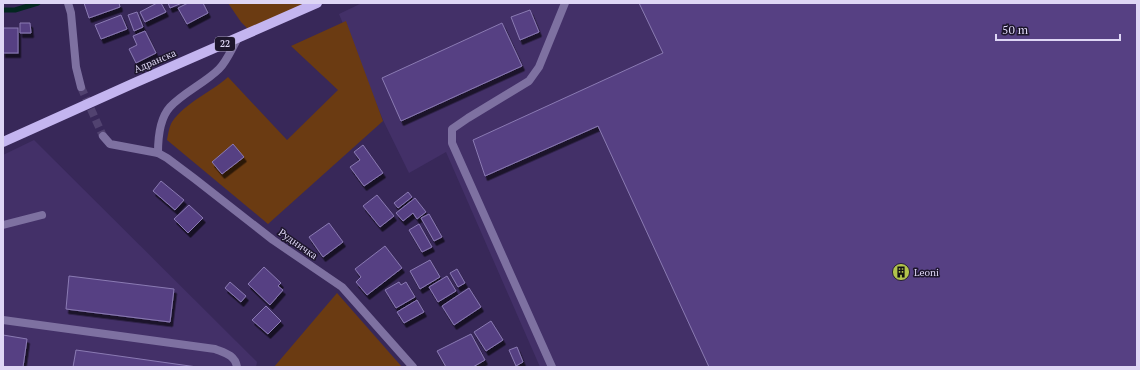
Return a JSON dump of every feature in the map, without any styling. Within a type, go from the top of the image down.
[{"type":"main road","name":"Адранска","points":[[3,142],[317,3]]},
{"type":"street","points":[[68,3],[71,13],[76,67],[81,87]]},
{"type":"street","points":[[552,367],[452,143],[452,129],[529,81],[539,67],[565,3]]},
{"type":"street","points":[[158,153],[158,143],[162,124],[169,108],[220,68],[238,38]]},
{"type":"street","name":"Рудничка","points":[[103,136],[110,144],[158,153],[167,158],[273,240],[342,287],[413,367]]},
{"type":"street","points":[[3,225],[42,215]]},
{"type":"street","points":[[3,320],[215,349],[228,354],[236,362],[238,367]]},
{"type":"shaded area","points":[[228,3],[312,3],[249,30],[241,22]]},
{"type":"shaded area","name":"Leoni","points":[[362,3],[1137,3],[1137,367],[540,367],[446,152],[409,173],[383,120],[339,14]]},
{"type":"shaded area","points":[[346,21],[383,121],[268,224],[167,140],[170,126],[178,115],[191,103],[228,77],[287,140],[338,90],[291,46]]},
{"type":"shaded area","points":[[34,140],[257,362],[256,367],[3,367],[3,155]]},
{"type":"shaded area","points":[[337,293],[402,367],[274,367]]},
{"type":"building","points":[[84,3],[119,3],[120,7],[89,18]]},
{"type":"building","points":[[157,3],[161,3],[166,12],[145,22],[140,12]]},
{"type":"building","points":[[168,3],[182,3],[170,8]]},
{"type":"building","points":[[188,3],[203,3],[208,13],[187,24],[178,8]]},
{"type":"building","name":"Leoni","points":[[639,3],[1137,3],[1137,367],[709,367],[598,126],[485,176],[473,140],[663,53]]},
{"type":"building","points":[[530,10],[539,32],[520,40],[511,17]]},
{"type":"building","points":[[137,12],[143,27],[134,31],[128,15]]},
{"type":"building","points":[[121,15],[127,29],[101,39],[95,25]]},
{"type":"building","points":[[20,23],[30,23],[31,33],[20,33]]},
{"type":"building","points":[[502,23],[522,66],[401,121],[382,78]]},
{"type":"building","points":[[3,28],[18,28],[18,53],[3,53]]},
{"type":"building","points":[[145,31],[156,53],[136,63],[129,49],[137,45],[133,36]]},
{"type":"building","points":[[233,144],[244,157],[222,174],[212,162]]},
{"type":"building","points":[[363,145],[383,173],[364,186],[350,167],[360,160],[354,152]]},
{"type":"building","points":[[161,181],[184,200],[175,210],[153,191]]},
{"type":"building","points":[[408,192],[412,197],[398,208],[394,203]]},
{"type":"building","points":[[377,195],[394,216],[380,227],[363,206]]},
{"type":"building","points":[[415,198],[426,212],[417,219],[413,213],[403,221],[396,213]]},
{"type":"building","points":[[189,205],[203,218],[188,233],[174,219]]},
{"type":"building","points":[[429,214],[442,237],[434,241],[421,218]]},
{"type":"building","points":[[329,223],[343,242],[323,257],[309,237]]},
{"type":"building","points":[[419,224],[432,247],[422,252],[409,230]]},
{"type":"building","points":[[385,246],[402,268],[367,295],[356,282],[361,277],[355,269]]},
{"type":"building","points":[[430,260],[440,277],[420,289],[410,271]]},
{"type":"building","points":[[264,267],[281,283],[278,286],[283,290],[270,305],[248,284]]},
{"type":"building","points":[[457,269],[465,283],[458,287],[450,273]]},
{"type":"building","points":[[69,276],[174,289],[170,322],[66,309]]},
{"type":"building","points":[[447,276],[456,291],[438,302],[429,287]]},
{"type":"building","points":[[230,282],[246,296],[241,302],[225,288]]},
{"type":"building","points":[[399,282],[401,285],[406,282],[415,297],[396,308],[385,290]]},
{"type":"building","points":[[469,288],[481,307],[454,325],[442,306]]},
{"type":"building","points":[[417,300],[424,312],[404,323],[397,312]]},
{"type":"building","points":[[266,306],[281,321],[268,334],[252,320]]},
{"type":"building","points":[[491,321],[503,340],[486,351],[474,332]]},
{"type":"building","points":[[471,334],[485,360],[473,367],[446,367],[437,351]]},
{"type":"building","points":[[3,335],[27,339],[23,367],[3,367]]},
{"type":"building","points":[[517,347],[523,362],[516,366],[509,350]]},
{"type":"building","points":[[76,350],[197,367],[73,367]]},
{"type":"waterway","points":[[3,10],[15,10],[38,3]]},
{"type":"tunnel","points":[[81,87],[103,136]]},
{"type":"place","name":"Leoni","points":[[901,272]]}]
